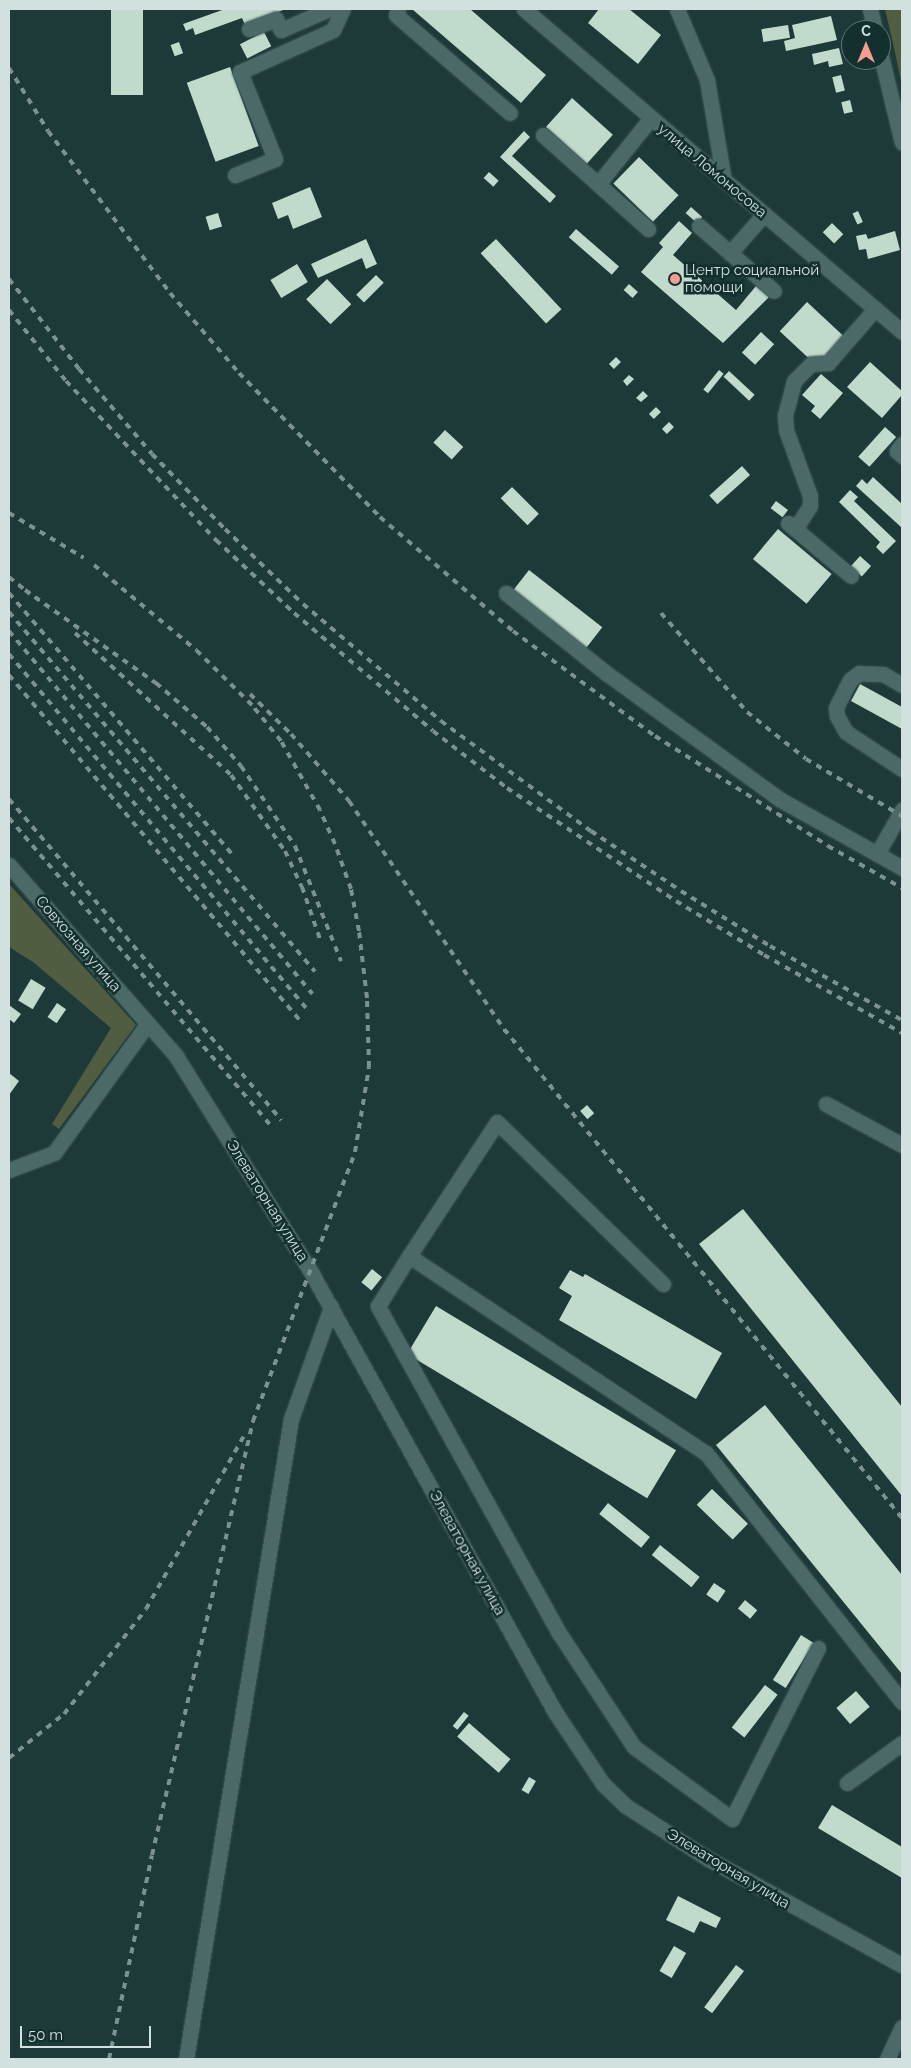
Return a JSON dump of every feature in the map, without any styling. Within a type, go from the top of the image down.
[{"type":"street","points":[[249,29],[276,19],[281,30],[329,9]]},
{"type":"street","points":[[234,175],[275,159],[240,72],[333,30],[343,9]]},
{"type":"street","points":[[398,9],[396,15],[510,113]]},
{"type":"street","name":"улица Ломоносова","points":[[524,9],[650,119],[902,332]]},
{"type":"street","points":[[678,9],[707,80],[724,180]]},
{"type":"street","points":[[884,70],[902,143]]},
{"type":"street","points":[[598,184],[650,119]]},
{"type":"street","points":[[543,135],[648,230]]},
{"type":"street","points":[[730,253],[764,214]]},
{"type":"street","points":[[699,226],[774,291]]},
{"type":"street","points":[[851,576],[791,526],[810,506],[810,501],[786,430],[785,415],[794,381],[811,364],[828,363],[875,310]]},
{"type":"street","points":[[902,444],[898,451],[902,456]]},
{"type":"street","points":[[506,593],[606,673],[781,800],[902,868]]},
{"type":"street","points":[[902,685],[883,674],[859,673],[850,680],[836,708],[837,716],[846,732],[902,769]]},
{"type":"street","points":[[877,854],[902,810]]},
{"type":"street","name":"Совхозная улица","points":[[9,865],[148,1023]]},
{"type":"street","points":[[9,1170],[54,1153],[148,1023]]},
{"type":"street","name":"Элеваторная улица","points":[[148,1023],[176,1056],[331,1307],[554,1712],[603,1784],[626,1806],[707,1858],[902,1965]]},
{"type":"street","points":[[826,1104],[902,1145]]},
{"type":"street","points":[[663,1284],[497,1122],[378,1306],[560,1633],[634,1747],[732,1819],[818,1648]]},
{"type":"street","points":[[409,1256],[706,1453],[902,1702]]},
{"type":"street","points":[[186,2059],[291,1419],[331,1307]]},
{"type":"street","points":[[847,1783],[902,1743]]},
{"type":"street","points":[[886,2059],[902,2027]]},
{"type":"green space","points":[[885,9],[902,9],[902,86],[891,35],[891,20],[888,20]]},
{"type":"green space","points":[[9,884],[136,1025],[59,1129],[52,1124],[111,1028],[33,962],[9,947]]},
{"type":"building","points":[[111,9],[143,9],[143,95],[111,95]]},
{"type":"building","points":[[225,9],[283,10],[245,25],[242,18],[195,35],[193,28],[186,31],[183,24]]},
{"type":"building","points":[[412,9],[470,9],[546,75],[521,103]]},
{"type":"building","points":[[599,9],[629,9],[661,35],[638,64],[588,23]]},
{"type":"building","points":[[831,16],[837,40],[786,51],[784,41],[795,38],[792,25]]},
{"type":"building","points":[[788,25],[790,38],[763,42],[761,29]]},
{"type":"building","points":[[264,32],[271,46],[247,59],[240,44]]},
{"type":"building","points":[[179,42],[183,53],[175,56],[171,45]]},
{"type":"building","points":[[839,48],[841,64],[829,67],[828,61],[814,65],[812,54]]},
{"type":"building","points":[[230,67],[259,146],[216,162],[187,83]]},
{"type":"building","points":[[841,75],[845,91],[836,93],[832,77]]},
{"type":"building","points":[[572,98],[613,135],[587,164],[546,127]]},
{"type":"building","points":[[850,100],[853,112],[844,114],[841,102]]},
{"type":"building","points":[[524,131],[530,137],[512,156],[556,196],[550,203],[500,157]]},
{"type":"building","points":[[639,157],[679,195],[653,222],[613,184]]},
{"type":"building","points":[[489,172],[499,181],[493,187],[484,178]]},
{"type":"building","points":[[310,187],[322,217],[293,229],[288,215],[278,219],[272,203]]},
{"type":"building","points":[[691,207],[702,217],[697,223],[686,213]]},
{"type":"building","points":[[858,211],[863,222],[857,224],[853,213]]},
{"type":"building","points":[[218,213],[222,226],[210,230],[206,217]]},
{"type":"building","name":"Центр социальной помощи","points":[[679,221],[692,233],[673,255],[736,310],[756,286],[769,297],[723,343],[641,272],[663,247],[659,243]]},
{"type":"building","points":[[832,223],[843,234],[834,244],[823,232]]},
{"type":"building","points":[[576,229],[619,266],[612,275],[569,237]]},
{"type":"building","points":[[895,231],[900,250],[868,259],[866,249],[859,250],[856,236],[866,234],[868,239]]},
{"type":"building","points":[[366,239],[377,264],[366,269],[362,258],[318,278],[311,264]]},
{"type":"building","points":[[496,239],[561,309],[546,324],[481,253]]},
{"type":"building","points":[[297,264],[308,282],[281,298],[270,280]]},
{"type":"building","points":[[376,275],[384,283],[364,303],[356,295]]},
{"type":"building","points":[[327,279],[351,304],[330,324],[306,299]]},
{"type":"building","points":[[629,284],[638,292],[633,298],[624,290]]},
{"type":"building","points":[[807,302],[844,337],[817,366],[780,331]]},
{"type":"building","points":[[761,332],[774,344],[755,365],[742,352]]},
{"type":"building","points":[[616,357],[621,362],[614,369],[609,364]]},
{"type":"building","points":[[870,362],[902,391],[902,395],[882,418],[847,387]]},
{"type":"building","points":[[719,370],[724,374],[708,393],[703,389]]},
{"type":"building","points":[[729,371],[755,395],[749,401],[724,377]]},
{"type":"building","points":[[821,374],[843,393],[820,419],[811,411],[815,406],[802,395]]},
{"type":"building","points":[[629,375],[634,379],[627,386],[623,381]]},
{"type":"building","points":[[643,391],[648,396],[641,402],[636,398]]},
{"type":"building","points":[[656,407],[661,412],[654,419],[649,414]]},
{"type":"building","points":[[669,422],[674,427],[667,434],[662,429]]},
{"type":"building","points":[[885,427],[896,437],[869,467],[858,457]]},
{"type":"building","points":[[445,430],[463,447],[452,459],[433,442]]},
{"type":"building","points":[[742,466],[750,475],[717,504],[709,495]]},
{"type":"building","points":[[873,477],[902,504],[901,527],[856,486],[862,479],[867,484]]},
{"type":"building","points":[[512,487],[539,514],[528,525],[501,498]]},
{"type":"building","points":[[850,490],[858,497],[854,501],[896,541],[883,554],[876,547],[880,542],[839,502]]},
{"type":"building","points":[[776,501],[788,510],[783,517],[771,508]]},
{"type":"building","points":[[778,529],[832,574],[807,604],[753,559]]},
{"type":"building","points":[[860,556],[871,566],[862,576],[851,566]]},
{"type":"building","points":[[529,570],[602,627],[583,652],[510,594]]},
{"type":"building","points":[[860,684],[902,707],[902,729],[851,701]]},
{"type":"building","points":[[31,979],[46,988],[33,1009],[18,1000]]},
{"type":"building","points":[[57,1003],[66,1009],[57,1023],[47,1017]]},
{"type":"building","points":[[9,1005],[21,1014],[14,1023],[9,1019]]},
{"type":"building","points":[[9,1073],[19,1081],[9,1095]]},
{"type":"building","points":[[587,1105],[594,1113],[587,1119],[580,1111]]},
{"type":"building","points":[[743,1209],[902,1407],[902,1496],[699,1244]]},
{"type":"building","points":[[372,1269],[382,1277],[371,1290],[361,1282]]},
{"type":"building","points":[[570,1270],[583,1277],[585,1274],[722,1353],[696,1399],[559,1320],[572,1296],[559,1288]]},
{"type":"building","points":[[436,1306],[676,1450],[647,1498],[407,1354]]},
{"type":"building","points":[[765,1405],[902,1575],[902,1674],[716,1445]]},
{"type":"building","points":[[712,1489],[748,1524],[733,1540],[697,1505]]},
{"type":"building","points":[[608,1503],[650,1537],[641,1548],[599,1514]]},
{"type":"building","points":[[660,1545],[700,1577],[691,1587],[652,1555]]},
{"type":"building","points":[[714,1583],[726,1591],[718,1602],[706,1595]]},
{"type":"building","points":[[745,1600],[757,1610],[750,1619],[738,1608]]},
{"type":"building","points":[[801,1635],[814,1643],[786,1688],[773,1680]]},
{"type":"building","points":[[765,1685],[778,1695],[744,1737],[732,1728]]},
{"type":"building","points":[[856,1691],[870,1707],[850,1724],[836,1708]]},
{"type":"building","points":[[464,1712],[469,1716],[457,1730],[453,1726]]},
{"type":"building","points":[[469,1723],[511,1759],[499,1773],[457,1737]]},
{"type":"building","points":[[529,1777],[536,1781],[528,1794],[522,1790]]},
{"type":"building","points":[[832,1805],[902,1847],[902,1878],[818,1828]]},
{"type":"building","points":[[678,1896],[721,1918],[716,1928],[700,1921],[694,1933],[666,1920]]},
{"type":"building","points":[[674,1946],[686,1953],[672,1978],[660,1971]]},
{"type":"building","points":[[736,1965],[744,1971],[712,2013],[704,2007]]},
{"type":"railway","points":[[9,68],[48,131],[170,293],[239,373],[380,517],[513,631],[655,736],[828,846],[902,888]]},
{"type":"railway","points":[[9,279],[79,369],[152,454],[225,529],[303,604],[441,721],[591,831],[681,891],[770,946],[902,1020]]},
{"type":"railway","points":[[9,310],[66,381],[216,540],[294,613],[433,731],[507,788],[676,901],[764,955],[902,1033]]},
{"type":"railway","points":[[9,513],[84,558]]},
{"type":"railway","points":[[94,565],[196,650]]},
{"type":"railway","points":[[9,577],[30,594]]},
{"type":"railway","points":[[25,590],[156,683],[207,727],[241,766],[295,846],[341,961]]},
{"type":"railway","points":[[9,593],[234,856]]},
{"type":"railway","points":[[9,612],[315,971]]},
{"type":"railway","points":[[661,613],[747,712],[806,759],[902,816]]},
{"type":"railway","points":[[9,631],[313,994]]},
{"type":"railway","points":[[75,633],[231,775],[285,851],[302,887],[321,942]]},
{"type":"railway","points":[[109,2059],[152,1855],[253,1421],[355,1152],[369,1067],[367,998],[359,931],[351,889],[335,844],[320,810],[281,741],[252,705],[192,646]]},
{"type":"railway","points":[[9,654],[309,1012]]},
{"type":"railway","points":[[9,675],[300,1021]]},
{"type":"railway","points":[[250,694],[291,734],[349,801],[504,1029],[902,1518]]},
{"type":"railway","points":[[9,799],[281,1120]]},
{"type":"railway","points":[[9,818],[271,1126]]},
{"type":"railway","points":[[9,1758],[64,1714],[146,1609],[246,1432]]},
{"type":"place","name":"Центр социальной помощи","points":[[675,279]]}]
